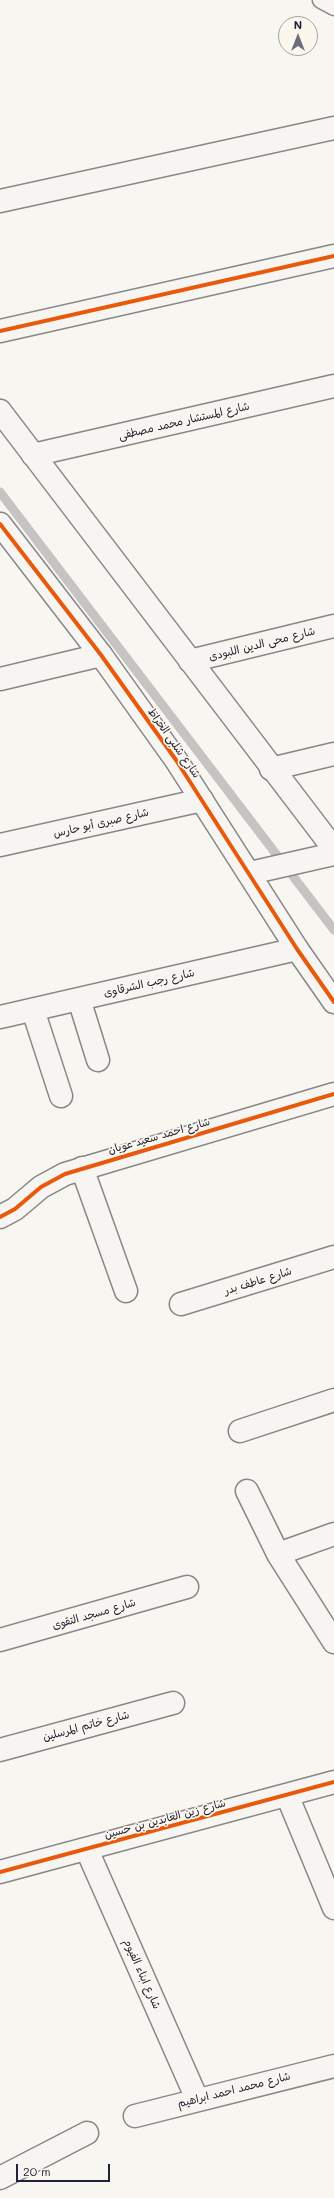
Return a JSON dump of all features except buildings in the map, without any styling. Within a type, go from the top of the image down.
[{"type":"street","points":[[0,201],[334,128]]},
{"type":"street","points":[[0,331],[334,256]]},
{"type":"street","name":"شارع المستشار محمد مصطفى","points":[[33,455],[334,386]]},
{"type":"street","points":[[0,411],[271,769],[334,849]]},
{"type":"street","name":"شارع شلبى الخراط","points":[[2,528],[101,655],[202,800],[259,871],[297,949],[334,1002]]},
{"type":"street","name":"شارع محى الدين اللبودى","points":[[190,662],[334,626]]},
{"type":"street","points":[[0,679],[101,655]]},
{"type":"street","points":[[271,769],[334,754]]},
{"type":"street","name":"شارع صبرى أبو حارس","points":[[0,845],[202,800]]},
{"type":"street","points":[[259,871],[334,854]]},
{"type":"street","name":"شارع رجب الشرقاوى","points":[[0,1017],[297,949]]},
{"type":"street","points":[[79,999],[98,1060]]},
{"type":"street","points":[[33,1010],[61,1096]]},
{"type":"street","name":"شارع احمد سعيد عويان","points":[[0,1217],[15,1209],[52,1180],[82,1168],[334,1094]]},
{"type":"street","points":[[82,1168],[126,1291]]},
{"type":"street","name":"شارع عاطف بدر","points":[[182,1304],[334,1258]]},
{"type":"street","points":[[240,1431],[334,1400]]},
{"type":"street","points":[[247,1491],[278,1554],[334,1642]]},
{"type":"street","points":[[278,1554],[334,1534]]},
{"type":"street","name":"شارع مسجد التقوى","points":[[0,1640],[187,1587]]},
{"type":"street","name":"شارع خاتم المرسلين","points":[[0,1750],[173,1703]]},
{"type":"street","name":"شارع زين العابدين بن حسين","points":[[0,1872],[87,1850],[334,1782]]},
{"type":"street","points":[[287,1795],[334,1908]]},
{"type":"street","name":"شارع ابناء الفيوم","points":[[87,1850],[196,2099]]},
{"type":"street","name":"شارع محمد احمد ابراهيم","points":[[135,2116],[196,2099],[334,2066]]},
{"type":"street","points":[[0,2178],[87,2133]]},
{"type":"lane","points":[[321,0],[334,7]]},
{"type":"waterway","points":[[0,492],[334,930]]},
{"type":"cycle path","points":[[0,331],[334,256]]},
{"type":"cycle path","points":[[0,524],[101,655],[176,760],[297,949],[334,1002]]},
{"type":"cycle path","points":[[0,1217],[15,1209],[41,1187],[65,1174],[334,1094]]},
{"type":"cycle path","points":[[0,1872],[334,1782]]}]
